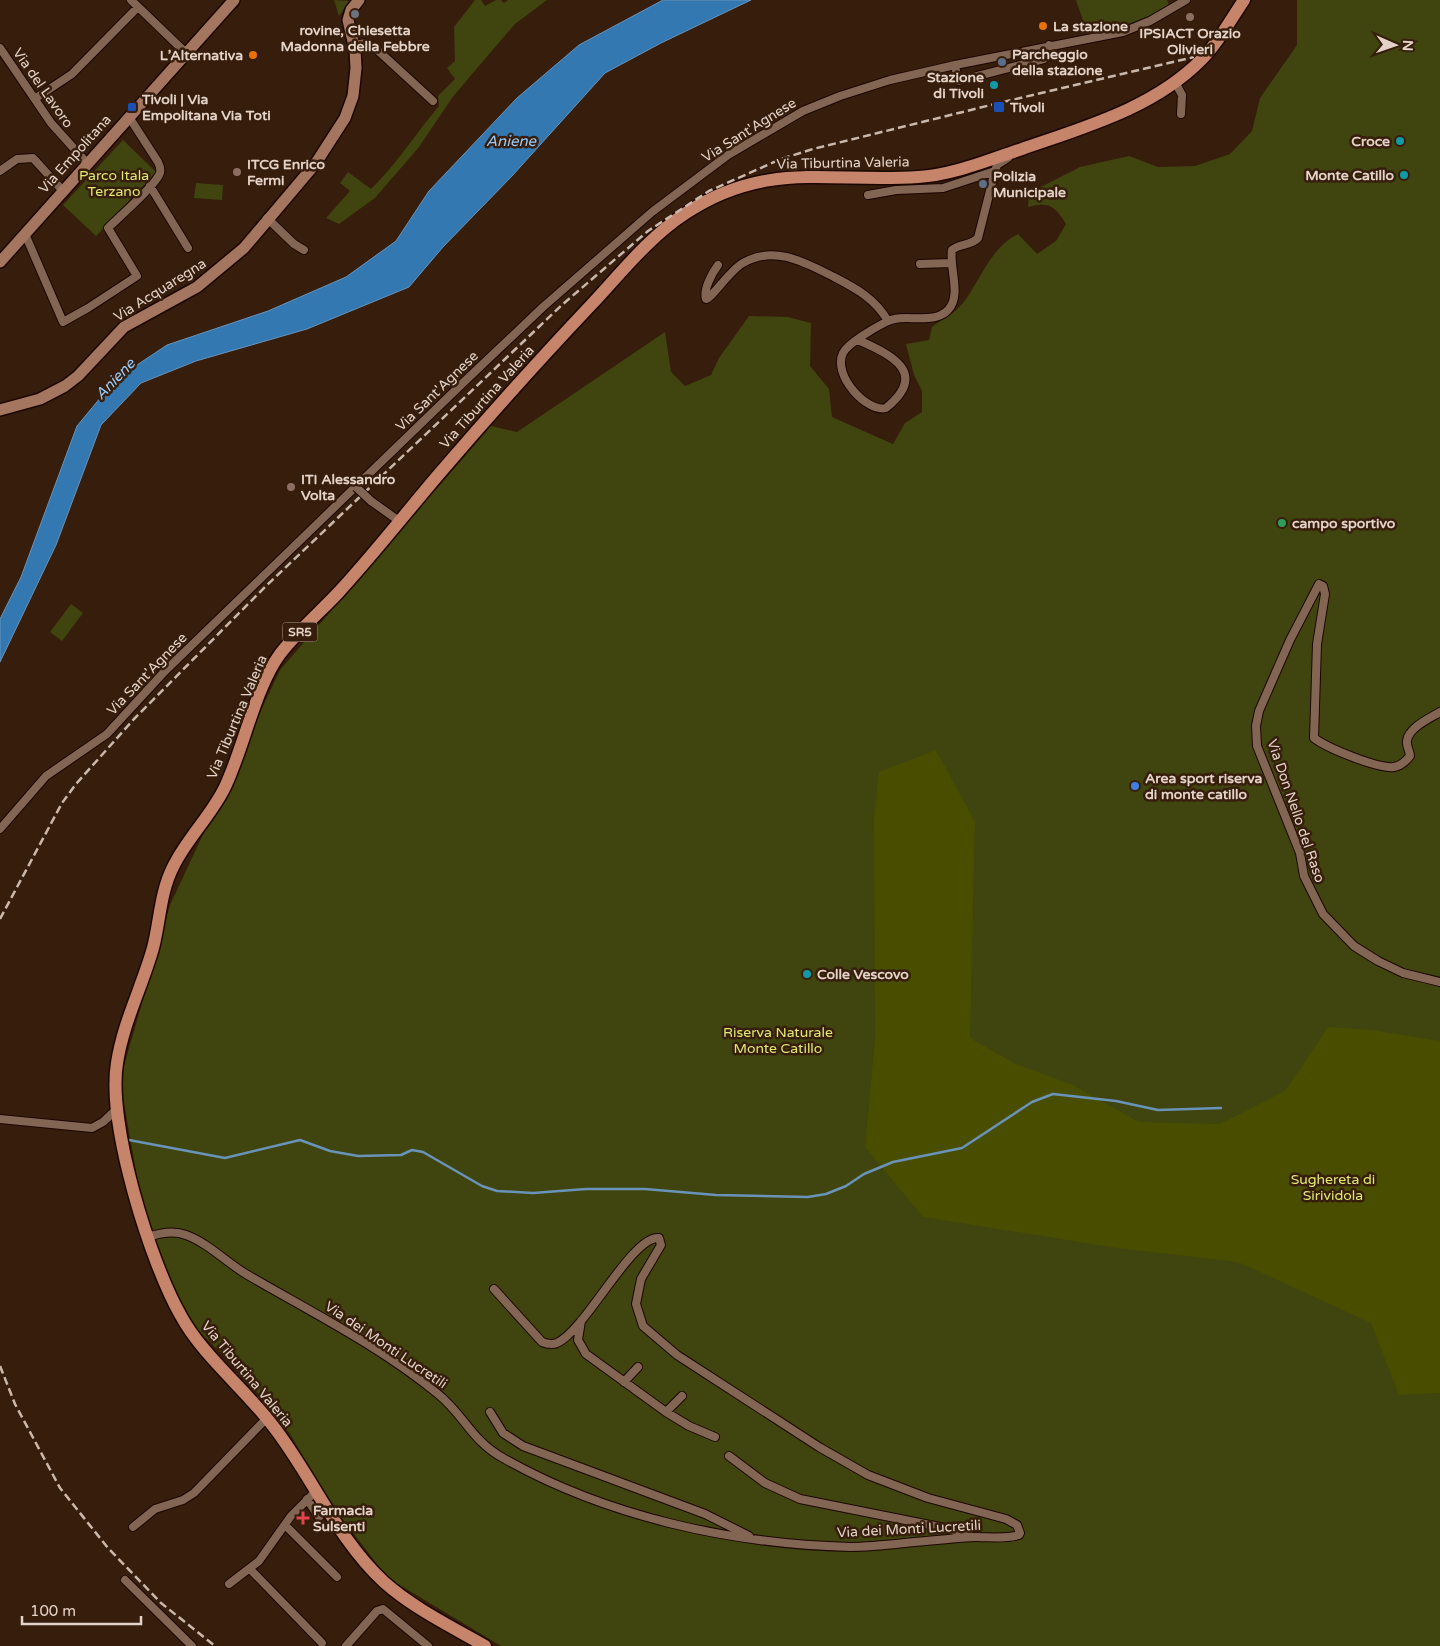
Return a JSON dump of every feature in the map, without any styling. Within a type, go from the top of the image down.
[{"type":"main road","name":"Via Empolitana","points":[[0,262],[234,0]]},
{"type":"main road","name":"Via Acquaregna","points":[[0,410],[40,399],[72,381],[124,327],[191,290],[229,263],[244,248],[316,163],[343,122],[355,84],[354,45],[348,20],[351,10],[359,0]]},
{"type":"main road","name":"Via Tiburtina Valeria","points":[[486,1646],[387,1585],[311,1495],[267,1418],[199,1343],[185,1324],[165,1284],[148,1237],[129,1172],[118,1108],[116,1074],[121,1045],[152,953],[163,892],[172,868],[222,794],[276,660],[399,522],[466,442],[636,257],[668,226],[705,201],[739,186],[778,178],[931,176],[1039,143],[1121,114],[1175,82],[1204,57],[1244,0]]},
{"type":"street","points":[[131,0],[186,53]]},
{"type":"street","name":"Via Sant'Agnese","points":[[0,828],[46,776],[107,734],[165,671],[543,307],[621,237],[728,155],[782,122],[821,102],[890,80],[1049,45],[1129,30],[1158,17],[1186,0]]},
{"type":"street","points":[[36,98],[72,74],[138,7]]},
{"type":"street","points":[[354,45],[363,43],[373,46],[434,101]]},
{"type":"street","points":[[955,65],[958,80],[1044,59],[1049,45]]},
{"type":"street","name":"Via del Lavoro","points":[[0,48],[64,140],[87,163]]},
{"type":"street","points":[[1175,82],[1182,96],[1181,114]]},
{"type":"street","points":[[25,234],[63,322],[137,276],[108,228],[159,176],[159,164],[129,117]]},
{"type":"street","points":[[858,340],[884,353],[906,372],[904,386],[886,408],[870,404],[848,386],[842,376],[842,355],[858,340],[888,321],[933,317],[947,312],[954,298],[952,262],[954,249],[961,244],[974,242],[978,238],[995,171],[1003,161],[1039,143]]},
{"type":"street","points":[[0,171],[17,160],[32,158],[63,191]]},
{"type":"street","points":[[868,195],[896,190],[944,188],[995,171]]},
{"type":"street","points":[[150,186],[188,248]]},
{"type":"street","points":[[268,218],[294,244],[304,250]]},
{"type":"street","points":[[718,265],[709,282],[705,295],[706,299],[713,295],[728,274],[741,263],[756,257],[777,255],[806,262],[851,285],[874,303],[888,321]]},
{"type":"street","points":[[920,264],[952,262]]},
{"type":"street","points":[[356,487],[399,522]]},
{"type":"street","name":"Via Don Nello del Raso","points":[[1440,712],[1408,736],[1406,743],[1410,756],[1406,762],[1394,767],[1346,754],[1324,746],[1314,738],[1317,644],[1325,594],[1323,586],[1319,584],[1290,640],[1259,711],[1256,726],[1257,746],[1300,853],[1304,876],[1323,914],[1354,946],[1378,961],[1403,974],[1440,982]]},
{"type":"street","points":[[0,1118],[92,1128],[103,1122],[118,1108]]},
{"type":"street","name":"Via dei Monti Lucretili","points":[[148,1237],[167,1232],[188,1236],[247,1274],[335,1323],[438,1394],[454,1409],[478,1441],[505,1460],[550,1481],[625,1510],[667,1522],[755,1540],[853,1547],[972,1537],[1016,1537],[1021,1529],[1014,1523],[1001,1517],[921,1495],[863,1472],[819,1447],[692,1366],[650,1333],[639,1316],[636,1294],[643,1275],[661,1244],[659,1238],[650,1239],[632,1255],[581,1319]]},
{"type":"street","points":[[494,1289],[542,1342],[550,1344],[558,1342],[581,1319]]},
{"type":"street","points":[[581,1319],[578,1340],[582,1350],[666,1412],[689,1426],[715,1437]]},
{"type":"street","points":[[624,1382],[638,1367]]},
{"type":"street","points":[[666,1412],[682,1396]]},
{"type":"street","points":[[490,1412],[503,1434],[523,1446],[705,1514],[755,1540]]},
{"type":"street","points":[[133,1527],[155,1509],[194,1493],[267,1418]]},
{"type":"street","points":[[729,1456],[766,1483],[800,1498],[950,1529],[972,1537]]},
{"type":"street","points":[[229,1584],[264,1556],[285,1525],[311,1495],[319,1517]]},
{"type":"street","points":[[285,1525],[337,1577]]},
{"type":"street","points":[[250,1569],[322,1644]]},
{"type":"street","points":[[126,1580],[192,1646]]},
{"type":"street","points":[[346,1646],[382,1609],[389,1612],[428,1646]]},
{"type":"green space","points":[[334,0],[349,1],[339,16]]},
{"type":"green space","points":[[475,0],[481,0],[485,6],[496,0],[501,0],[504,3],[508,0],[547,0],[515,24],[452,98],[419,147],[375,198],[339,224],[326,218],[350,191],[340,183],[348,172],[371,189],[439,106],[438,96],[455,79],[447,68],[455,61],[454,27]]},
{"type":"green space","points":[[1076,0],[1167,0],[1169,5],[1130,24],[1087,32]]},
{"type":"green space","name":"Riserva Naturale Monte Catillo","points":[[1297,0],[1440,0],[1440,1646],[501,1646],[388,1578],[335,1510],[290,1434],[245,1377],[190,1322],[166,1272],[140,1195],[120,1080],[170,905],[280,670],[491,426],[517,432],[665,332],[671,372],[685,386],[711,375],[719,358],[749,316],[788,317],[811,323],[810,366],[829,389],[832,417],[893,444],[905,423],[922,412],[922,391],[914,375],[906,344],[929,340],[932,327],[960,307],[993,256],[1008,240],[1018,234],[1037,254],[1056,241],[1066,224],[1050,206],[1028,207],[1029,193],[1080,167],[1129,156],[1158,167],[1195,166],[1230,154],[1252,131],[1260,98],[1297,45]]},
{"type":"green space","name":"Parco Itala Terzano","points":[[123,140],[156,172],[96,236],[63,205]]},
{"type":"green space","points":[[196,183],[223,185],[222,200],[194,198]]},
{"type":"green space","points":[[71,604],[83,613],[62,641],[50,632]]},
{"type":"green space","name":"Sughereta di Sirividola","points":[[936,750],[975,822],[970,1038],[1016,1064],[1073,1085],[1139,1122],[1220,1124],[1285,1091],[1328,1027],[1372,1030],[1440,1041],[1440,1393],[1399,1395],[1371,1323],[1238,1262],[1117,1248],[923,1217],[865,1147],[875,1041],[874,816],[879,772]]},
{"type":"water","name":"Aniene","points":[[663,0],[751,0],[661,43],[605,73],[512,176],[443,247],[409,287],[307,329],[196,361],[141,383],[101,425],[56,545],[0,662],[0,619],[21,577],[77,426],[116,379],[167,345],[268,311],[346,277],[396,241],[429,191],[517,98],[579,45]]},
{"type":"waterway","points":[[129,1140],[225,1158],[300,1140],[330,1151],[358,1156],[401,1155],[412,1150],[423,1152],[482,1186],[497,1191],[533,1193],[586,1189],[645,1189],[716,1195],[808,1197],[826,1194],[846,1186],[864,1174],[893,1162],[962,1148],[1032,1102],[1053,1094],[1116,1101],[1158,1110],[1221,1108]]},
{"type":"railway","points":[[0,919],[62,803],[76,784],[134,719],[266,586],[563,304],[648,231],[709,191],[781,159],[813,149],[999,103],[1194,57]]},
{"type":"railway","points":[[0,1366],[15,1404],[60,1488],[108,1548],[161,1603],[215,1646]]},
{"type":"place","name":"rovine, Chiesetta Madonna della Febbre","points":[[355,14]]},
{"type":"place","name":"IPSIACT Orazio Olivieri","points":[[1190,17]]},
{"type":"place","name":"La stazione","points":[[1043,26]]},
{"type":"place","name":"L’Alternativa","points":[[253,55]]},
{"type":"place","name":"Parcheggio della stazione","points":[[1002,62]]},
{"type":"place","name":"Stazione di Tivoli","points":[[994,85]]},
{"type":"place","name":"Tivoli | Via Empolitana Via Toti","points":[[132,107]]},
{"type":"place","name":"Tivoli","points":[[999,107]]},
{"type":"place","name":"Croce","points":[[1400,141]]},
{"type":"place","name":"ITCG Enrico Fermi","points":[[237,172]]},
{"type":"place","name":"Monte Catillo","points":[[1404,175]]},
{"type":"place","name":"Polizia Municipale","points":[[983,184]]},
{"type":"place","name":"ITI Alessandro Volta","points":[[291,487]]},
{"type":"place","name":"campo sportivo","points":[[1282,523]]},
{"type":"place","name":"Area sport riserva di monte catillo","points":[[1135,786]]},
{"type":"place","name":"Colle Vescovo","points":[[807,974]]},
{"type":"place","name":"Farmacia Sulsenti","points":[[303,1518]]}]
